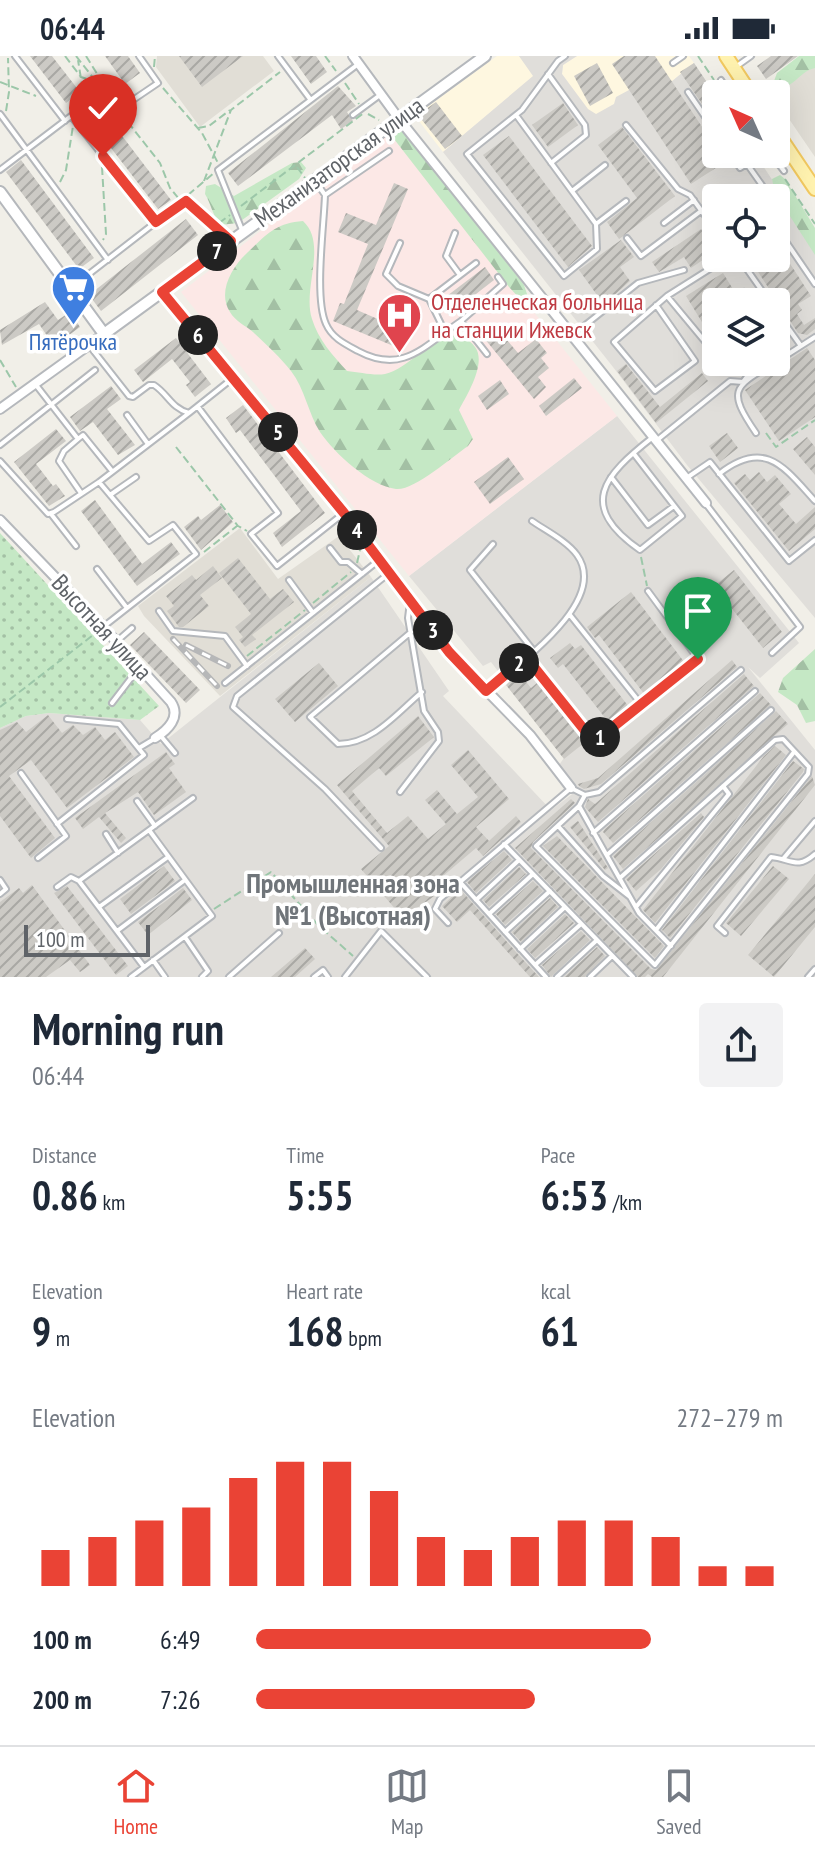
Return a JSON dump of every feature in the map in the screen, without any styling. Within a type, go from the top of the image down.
[{"type":"main road","points":[[726,56],[742,80]]},
{"type":"main road","points":[[790,155],[815,189]]},
{"type":"street","name":"Механизаторская улица","points":[[0,409],[485,56]]},
{"type":"street","points":[[356,60],[399,119],[706,503]]},
{"type":"street","points":[[0,192],[104,334]]},
{"type":"street","points":[[162,292],[344,513],[449,652],[530,735],[571,788]]},
{"type":"street","name":"Высотная улица","points":[[0,520],[103,627],[174,707],[173,721],[158,736]]},
{"type":"lane","points":[[15,56],[65,121]]},
{"type":"lane","points":[[127,104],[158,83],[139,56]]},
{"type":"lane","points":[[278,56],[310,99]]},
{"type":"lane","points":[[516,115],[596,224],[597,249],[564,276],[467,154],[516,115],[565,56]]},
{"type":"lane","points":[[673,63],[683,56]]},
{"type":"lane","points":[[734,68],[751,56]]},
{"type":"lane","points":[[243,233],[219,169],[341,77],[356,60]]},
{"type":"lane","points":[[548,74],[585,125],[586,135],[551,163]]},
{"type":"lane","points":[[688,92],[702,112]]},
{"type":"lane","points":[[353,115],[381,94]]},
{"type":"lane","points":[[0,114],[108,260]]},
{"type":"lane","points":[[0,170],[71,116],[156,222]]},
{"type":"lane","points":[[626,125],[678,189],[694,200],[701,211],[641,256],[627,238]]},
{"type":"lane","points":[[325,195],[389,151]]},
{"type":"lane","points":[[572,191],[605,165]]},
{"type":"lane","points":[[312,182],[325,195],[321,303],[325,323],[334,337],[376,360],[395,361],[409,356],[445,332],[503,284],[498,277]]},
{"type":"lane","points":[[664,223],[694,200]]},
{"type":"lane","points":[[70,289],[186,201],[231,241]]},
{"type":"lane","points":[[596,224],[626,201]]},
{"type":"lane","points":[[455,233],[446,256],[460,275]]},
{"type":"lane","points":[[400,243],[386,274],[398,286],[429,299],[445,332]]},
{"type":"lane","points":[[790,247],[815,284]]},
{"type":"lane","points":[[429,299],[476,263]]},
{"type":"lane","points":[[572,335],[638,283],[684,270]]},
{"type":"lane","points":[[656,305],[695,361],[655,391],[614,342],[656,305],[667,296],[705,272]]},
{"type":"lane","points":[[667,296],[702,338]]},
{"type":"lane","points":[[461,321],[487,354]]},
{"type":"lane","points":[[790,331],[801,346]]},
{"type":"lane","points":[[790,353],[814,340]]},
{"type":"lane","points":[[89,345],[129,396],[133,397],[149,385],[154,385],[171,405],[189,413]]},
{"type":"lane","points":[[0,445],[95,370]]},
{"type":"lane","points":[[748,376],[737,398],[739,407],[756,433]]},
{"type":"lane","points":[[634,454],[682,516],[640,550],[623,538],[605,518],[601,496],[611,477],[634,454],[730,381],[743,382],[753,376]]},
{"type":"lane","points":[[51,514],[99,482],[233,378]]},
{"type":"lane","points":[[36,384],[78,439]]},
{"type":"lane","points":[[198,407],[278,513],[251,534],[277,566],[344,513]]},
{"type":"lane","points":[[127,415],[148,444]]},
{"type":"lane","points":[[81,493],[59,461],[64,451],[83,435],[112,471]]},
{"type":"lane","points":[[719,474],[738,459],[749,457],[780,463],[815,501]]},
{"type":"lane","points":[[0,461],[41,510],[51,514],[76,546]]},
{"type":"lane","points":[[686,479],[710,462],[789,561],[815,540]]},
{"type":"lane","points":[[110,495],[136,477]]},
{"type":"lane","points":[[611,477],[648,525],[674,506]]},
{"type":"lane","points":[[99,482],[149,541],[173,525],[196,554],[103,627]]},
{"type":"lane","points":[[706,503],[800,627],[772,653]]},
{"type":"lane","points":[[486,691],[569,615],[581,597],[583,569],[576,554],[532,521]]},
{"type":"lane","points":[[493,544],[470,570],[533,650]]},
{"type":"lane","points":[[330,548],[341,562],[348,562],[362,574]]},
{"type":"lane","points":[[225,683],[380,559]]},
{"type":"lane","points":[[97,569],[127,608]]},
{"type":"lane","points":[[381,848],[325,789],[233,707],[237,696],[390,572]]},
{"type":"lane","points":[[289,580],[313,613]]},
{"type":"lane","points":[[526,657],[594,742],[698,659],[648,591]]},
{"type":"lane","points":[[400,792],[439,741],[438,732],[424,711],[408,618],[410,600]]},
{"type":"lane","points":[[159,611],[173,631],[225,636],[247,666]]},
{"type":"lane","points":[[569,615],[641,704]]},
{"type":"lane","points":[[116,642],[132,628]]},
{"type":"lane","points":[[411,632],[310,717],[338,744],[355,744],[372,735],[422,692]]},
{"type":"lane","points":[[112,703],[139,667]]},
{"type":"lane","points":[[448,923],[435,909],[440,899],[571,788],[585,795],[599,792],[741,670]]},
{"type":"lane","points":[[593,833],[755,691]]},
{"type":"lane","points":[[607,855],[771,710]]},
{"type":"lane","points":[[57,824],[144,755],[119,724],[67,719]]},
{"type":"lane","points":[[139,748],[158,736],[175,753]]},
{"type":"lane","points":[[585,795],[579,806],[536,846],[655,965],[808,774],[809,767],[783,739],[775,740],[621,877]]},
{"type":"lane","points":[[656,930],[794,751]]},
{"type":"lane","points":[[21,773],[66,836],[38,858]]},
{"type":"lane","points":[[636,907],[729,794],[723,786]]},
{"type":"lane","points":[[79,881],[193,798]]},
{"type":"lane","points":[[137,801],[155,826]]},
{"type":"lane","points":[[579,806],[636,907],[671,946]]},
{"type":"lane","points":[[783,859],[815,821]]},
{"type":"lane","points":[[558,826],[603,876],[631,898]]},
{"type":"lane","points":[[131,977],[212,916],[149,830]]},
{"type":"lane","points":[[106,834],[118,853]]},
{"type":"lane","points":[[504,844],[628,976]]},
{"type":"lane","points":[[725,933],[717,926],[771,857],[799,864],[815,854]]},
{"type":"lane","points":[[99,907],[169,857]]},
{"type":"lane","points":[[476,900],[519,860]]},
{"type":"lane","points":[[489,914],[533,874]]},
{"type":"lane","points":[[57,887],[71,877],[79,881],[144,967]]},
{"type":"lane","points":[[0,880],[6,889],[0,894]]},
{"type":"lane","points":[[117,931],[186,880]]},
{"type":"lane","points":[[460,882],[546,977]]},
{"type":"lane","points":[[505,932],[550,891]]},
{"type":"lane","points":[[520,949],[565,907]]},
{"type":"lane","points":[[535,965],[581,924]]},
{"type":"lane","points":[[345,977],[381,931],[427,977]]},
{"type":"lane","points":[[229,977],[279,933]]},
{"type":"lane","points":[[184,937],[208,971],[202,977]]},
{"type":"lane","points":[[557,977],[597,940]]},
{"type":"lane","points":[[590,977],[612,956]]},
{"type":"lane","points":[[153,960],[165,977]]},
{"type":"lane","points":[[808,977],[815,969]]},
{"type":"lane","points":[[314,977],[323,970],[328,977]]},
{"type":"path","points":[[4,121],[9,87],[8,56]]},
{"type":"path","points":[[65,56],[81,77],[100,84]]},
{"type":"path","points":[[76,56],[160,163],[170,188],[181,201],[219,169],[198,128],[158,83]]},
{"type":"path","points":[[86,56],[101,80],[100,84]]},
{"type":"path","points":[[325,56],[366,114],[376,116],[386,128]]},
{"type":"path","points":[[698,56],[717,80]]},
{"type":"path","points":[[198,128],[209,126],[286,67]]},
{"type":"path","points":[[0,82],[47,97]]},
{"type":"path","points":[[204,182],[231,110]]},
{"type":"path","points":[[215,226],[366,114]]},
{"type":"path","points":[[100,249],[106,234],[103,156]]},
{"type":"path","points":[[296,166],[312,182]]},
{"type":"path","points":[[782,171],[815,224]]},
{"type":"path","points":[[0,360],[21,394]]},
{"type":"path","points":[[766,433],[776,447],[815,420]]},
{"type":"path","points":[[176,447],[238,526],[251,534]]},
{"type":"path","points":[[196,554],[238,526]]},
{"type":"path","points":[[640,550],[648,591]]},
{"type":"path","points":[[0,707],[103,627]]},
{"type":"path","points":[[210,912],[271,872],[318,925],[358,960]]},
{"type":"shaded area","points":[[157,56],[263,56],[274,71],[200,127],[156,67]]},
{"type":"shaded area","points":[[497,56],[519,56],[534,76],[443,152],[415,116]]},
{"type":"shaded area","points":[[519,56],[577,56],[563,65],[562,74],[588,109],[596,114],[614,104],[616,97],[629,90],[671,82],[694,63],[705,80],[702,80],[702,168],[764,168],[775,184],[702,184],[702,272],[790,272],[790,206],[815,244],[815,618],[687,465],[443,152],[533,76]]},
{"type":"shaded area","points":[[577,56],[689,56],[694,63],[671,82],[614,104],[596,115],[588,110],[562,74],[563,65]]},
{"type":"shaded area","points":[[815,56],[815,157],[790,120],[790,80],[777,80]]},
{"type":"shaded area","name":"Отделенческая больница на станции Ижевск","points":[[390,132],[617,416],[409,576],[181,292]]},
{"type":"shaded area","points":[[617,416],[799,643],[760,678],[748,667],[815,750],[815,977],[0,977],[0,728],[26,716],[49,713],[140,720],[161,744],[371,577],[449,691],[443,696],[551,810],[575,792],[578,788],[559,765],[564,758],[491,662],[483,666],[409,576]]},
{"type":"shaded area","points":[[240,528],[278,579],[339,536],[371,577],[220,696],[138,606]]},
{"type":"green space","points":[[799,56],[815,56],[815,68],[790,84],[790,80],[774,80],[777,73]]},
{"type":"green space","points":[[404,128],[524,285],[528,297],[525,300],[521,300],[509,287],[394,139],[393,135]]},
{"type":"green space","points":[[301,162],[306,168],[299,179],[238,223],[220,225],[205,194],[206,186],[215,184],[234,196],[292,163]]},
{"type":"green space","points":[[780,175],[788,184],[773,184],[772,179]]},
{"type":"green space","points":[[790,187],[815,228],[815,255],[790,216]]},
{"type":"green space","points":[[303,221],[314,242],[310,294],[312,319],[322,340],[347,371],[385,374],[396,370],[431,345],[454,336],[465,338],[478,354],[474,379],[459,410],[473,439],[468,446],[413,485],[396,489],[386,487],[343,458],[320,432],[291,371],[263,341],[235,318],[226,304],[228,280],[241,259],[272,231],[285,224]]},
{"type":"green space","points":[[0,533],[159,706],[140,720],[49,713],[26,716],[0,728]]},
{"type":"green space","points":[[815,649],[815,721],[806,723],[797,705],[778,692],[783,678]]},
{"type":"building","points":[[30,56],[52,56],[80,92],[66,103]]},
{"type":"building","points":[[105,56],[128,56],[140,73],[125,84]]},
{"type":"building","points":[[179,56],[243,56],[202,87]]},
{"type":"building","points":[[291,56],[316,56],[327,72],[311,84]]},
{"type":"building","points":[[624,56],[655,56],[702,127],[702,168],[716,168],[691,184],[612,64]]},
{"type":"building","points":[[771,56],[798,56],[766,79],[757,66]]},
{"type":"building","points":[[597,63],[613,93],[590,106],[574,76]]},
{"type":"building","points":[[694,63],[705,80],[702,80],[702,104],[680,72]]},
{"type":"building","points":[[338,86],[356,106],[347,112],[353,121],[341,129],[332,115],[238,186],[228,173]]},
{"type":"building","points":[[436,102],[462,136],[445,149],[418,115]]},
{"type":"building","points":[[97,103],[171,200],[158,209],[84,113]]},
{"type":"building","points":[[563,103],[578,125],[548,147],[532,125]]},
{"type":"building","points":[[622,127],[675,196],[619,239],[607,222],[637,198],[598,145]]},
{"type":"building","points":[[509,136],[592,246],[568,267],[483,155]]},
{"type":"building","points":[[21,160],[94,258],[79,269],[6,172]]},
{"type":"building","points":[[394,183],[408,189],[357,310],[403,330],[396,347],[333,321],[340,303],[344,304],[368,244],[338,232],[346,213],[376,225]]},
{"type":"building","points":[[186,219],[198,235],[101,311],[89,295]]},
{"type":"building","points":[[702,230],[702,261],[691,268],[684,257],[659,272],[652,262]]},
{"type":"building","points":[[621,240],[634,257],[620,267],[630,281],[609,300],[608,297],[602,302],[579,270]]},
{"type":"building","points":[[790,264],[811,296],[798,304],[802,310],[797,314],[804,325],[815,318],[815,329],[807,335],[798,333],[790,321],[790,288],[769,288],[758,272],[790,272]]},
{"type":"building","points":[[485,267],[494,280],[449,315],[439,302]]},
{"type":"building","points":[[723,273],[732,288],[702,288],[702,322],[686,296]]},
{"type":"building","points":[[45,302],[58,320],[70,312],[80,327],[54,346],[39,324],[2,345],[0,330]]},
{"type":"building","points":[[496,327],[518,353],[536,339],[547,353],[541,358],[549,368],[538,377],[546,387],[534,399],[484,338]]},
{"type":"building","points":[[176,338],[211,384],[195,397],[186,385],[190,382],[172,359],[143,382],[134,370]]},
{"type":"building","points":[[807,348],[815,360],[815,417],[779,441],[745,390],[766,376],[790,376],[790,360]]},
{"type":"building","points":[[626,364],[660,407],[702,373],[708,381],[656,423],[617,371]]},
{"type":"building","points":[[574,378],[582,388],[546,416],[539,406]]},
{"type":"building","points":[[500,380],[509,394],[487,410],[478,396]]},
{"type":"building","points":[[111,386],[121,399],[107,409],[135,445],[118,455],[93,422],[80,431],[70,417]]},
{"type":"building","points":[[243,405],[325,513],[282,547],[273,533],[301,511],[240,430],[236,433],[226,418]]},
{"type":"building","points":[[56,429],[66,441],[36,464],[65,496],[49,506],[14,462]]},
{"type":"building","points":[[727,433],[738,448],[720,462],[709,446]]},
{"type":"building","points":[[807,437],[815,447],[815,475],[793,449]]},
{"type":"building","points":[[508,457],[524,479],[490,504],[474,482]]},
{"type":"building","points":[[759,472],[767,482],[775,475],[791,494],[779,504],[796,524],[815,507],[815,529],[789,551],[734,483],[745,474],[750,480]]},
{"type":"building","points":[[95,500],[142,564],[171,542],[180,554],[137,586],[81,511]]},
{"type":"building","points":[[220,505],[233,522],[201,550],[184,527],[198,516],[201,520]]},
{"type":"building","points":[[238,558],[270,599],[283,589],[294,602],[252,635],[256,639],[245,647],[239,640],[243,637],[235,627],[251,614],[219,573]]},
{"type":"building","points":[[213,566],[222,578],[200,595],[209,606],[179,627],[167,611],[174,606],[166,596],[192,575],[196,580]]},
{"type":"building","points":[[734,570],[782,632],[763,648],[714,586]]},
{"type":"building","points":[[631,592],[685,663],[645,695],[599,635],[595,638],[587,627]]},
{"type":"building","points":[[144,632],[200,690],[186,703],[130,645]]},
{"type":"building","points":[[570,643],[575,649],[581,645],[629,707],[609,723],[563,664],[558,668],[550,658]]},
{"type":"building","points":[[732,660],[737,667],[601,784],[584,789],[579,786],[598,778]]},
{"type":"building","points":[[319,663],[338,686],[295,722],[275,699]]},
{"type":"building","points":[[520,674],[531,688],[537,683],[584,743],[564,759],[506,685]]},
{"type":"building","points":[[744,674],[754,686],[598,822],[585,807],[588,799],[595,804]]},
{"type":"building","points":[[760,693],[771,705],[613,843],[603,832],[605,829]]},
{"type":"building","points":[[776,711],[788,724],[623,869],[613,856]]},
{"type":"building","points":[[48,715],[62,733],[73,725],[83,735],[95,727],[105,740],[115,732],[134,757],[67,808],[31,760],[9,776],[55,838],[31,858],[0,816],[0,730],[17,722],[26,732]]},
{"type":"building","points":[[418,716],[434,737],[386,776],[379,768],[352,791],[387,833],[408,816],[428,839],[446,824],[425,800],[437,790],[457,814],[478,797],[451,765],[468,750],[509,799],[476,827],[489,841],[516,816],[521,822],[483,856],[476,848],[436,882],[443,890],[403,918],[361,869],[389,846],[337,785]]},
{"type":"building","points":[[775,746],[786,755],[655,923],[643,910]]},
{"type":"building","points":[[166,752],[175,764],[169,768],[186,792],[154,815],[138,792],[105,813],[126,838],[121,843],[99,817],[83,829],[75,818]]},
{"type":"building","points":[[793,761],[804,769],[803,772],[670,938],[662,930]]},
{"type":"building","points":[[812,776],[815,785],[663,977],[648,974],[638,977],[515,848],[571,799],[575,803],[533,842],[531,848],[651,969],[656,970]]},
{"type":"building","points":[[701,813],[704,817],[661,869],[636,891],[626,879]]},
{"type":"building","points":[[578,821],[608,868],[605,870],[570,827]]},
{"type":"building","points":[[557,836],[664,946],[655,958],[543,846]]},
{"type":"building","points":[[504,851],[512,860],[476,893],[467,882]]},
{"type":"building","points":[[164,866],[175,881],[131,914],[120,899]]},
{"type":"building","points":[[773,866],[789,879],[741,936],[726,923]]},
{"type":"building","points":[[519,867],[526,874],[489,907],[483,900]]},
{"type":"building","points":[[815,874],[815,927],[774,977],[748,955]]},
{"type":"building","points":[[533,881],[543,891],[505,925],[496,914]]},
{"type":"building","points":[[32,885],[90,965],[80,972],[70,960],[46,977],[0,977],[0,902],[19,888],[23,893]]},
{"type":"building","points":[[67,886],[128,966],[116,975],[54,893]]},
{"type":"building","points":[[183,888],[192,900],[148,935],[138,922]]},
{"type":"building","points":[[460,889],[539,977],[530,977],[470,910],[457,922],[442,906]]},
{"type":"building","points":[[550,898],[558,907],[521,942],[512,932]]},
{"type":"building","points":[[565,914],[574,923],[535,958],[527,949]]},
{"type":"building","points":[[581,931],[590,940],[551,977],[542,965]]},
{"type":"building","points":[[597,947],[605,956],[585,977],[564,977]]},
{"type":"building","points":[[305,948],[315,959],[295,977],[271,977]]},
{"type":"railway","points":[[173,639],[217,686]]},
{"type":"railway","points":[[186,645],[228,666]]},
{"type":"place","name":"Пятёрочка","points":[[73,326]]},
{"type":"place","name":"Отделенческая больница на станции Ижевск","points":[[400,354]]},
{"type":"district","name":"Промышленная зона №1 (Высотная)","points":[[353,898]]},
{"type":"route","points":[[103,156],[156,222],[186,201],[231,241],[162,292],[344,513],[449,652],[486,691],[526,657],[594,742],[698,659]]}]
